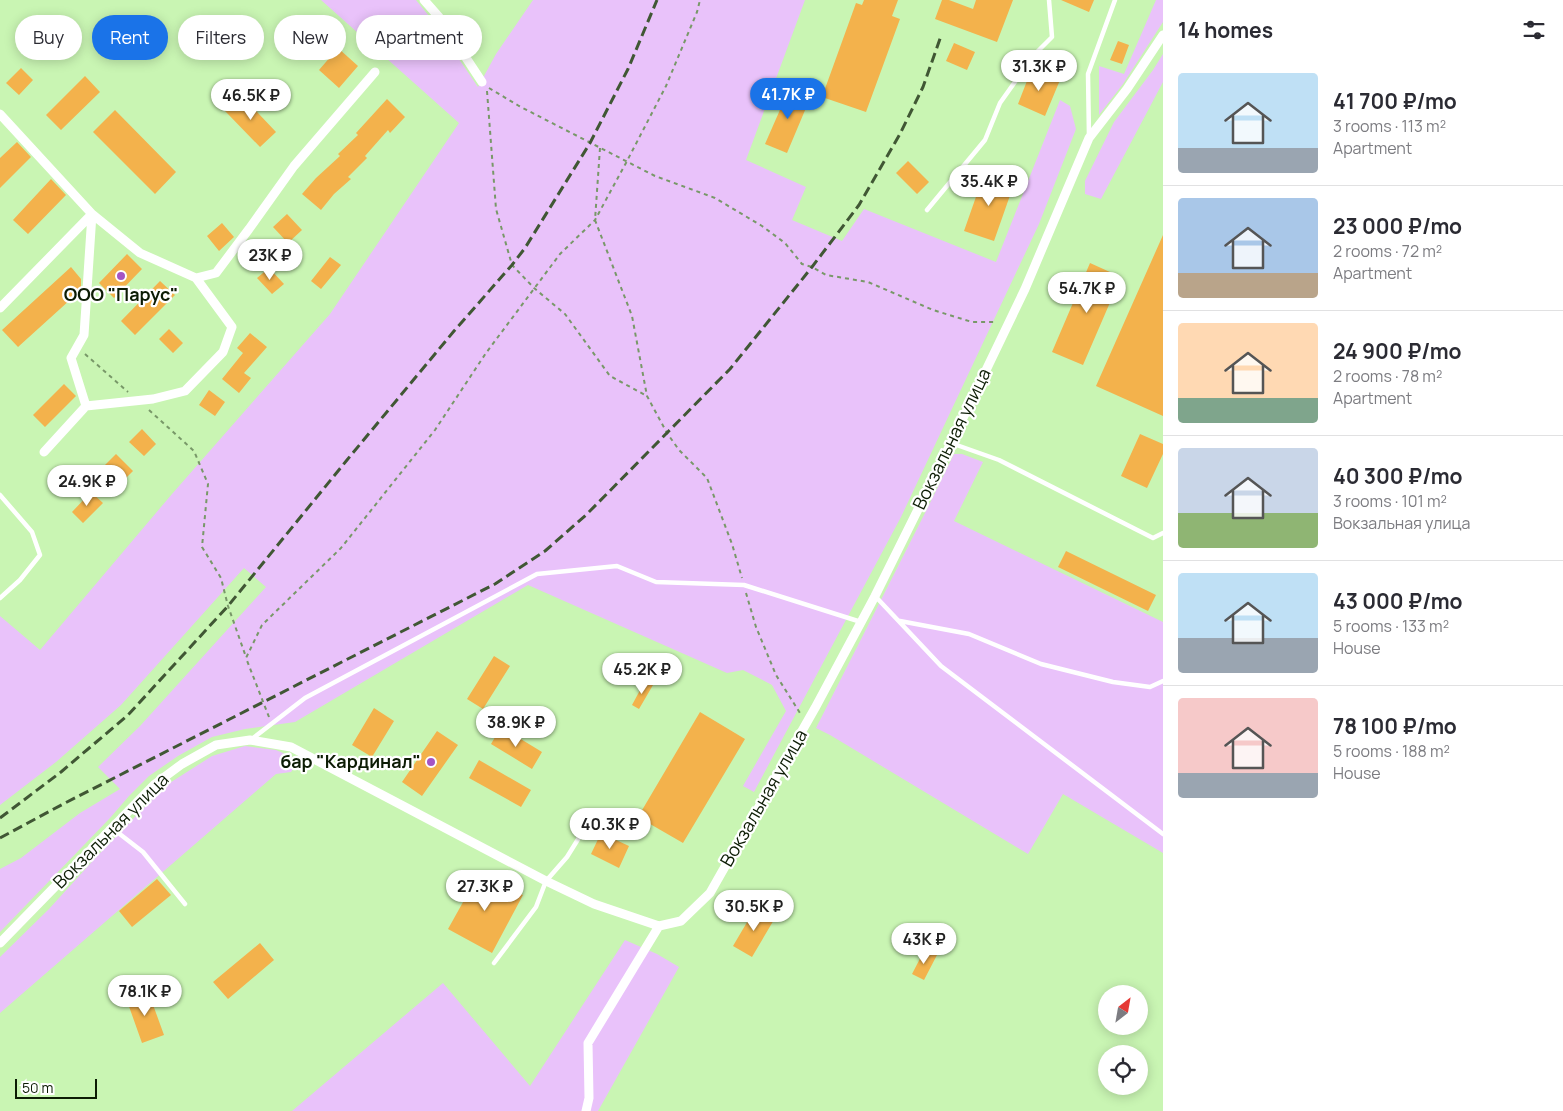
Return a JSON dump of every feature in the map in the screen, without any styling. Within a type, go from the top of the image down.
[{"type":"street","points":[[424,0],[482,82]]},
{"type":"street","name":"Вокзальная улица","points":[[0,943],[155,784],[182,764],[216,745],[250,740],[291,747],[546,881],[594,904],[659,926],[680,921],[710,893],[807,723],[875,596],[1009,323],[1089,138],[1127,89],[1163,35]]},
{"type":"street","points":[[196,278],[216,272],[294,166],[375,72]]},
{"type":"street","points":[[0,114],[92,214],[140,253],[196,278],[232,327],[223,352],[185,391],[154,399],[86,406],[44,452]]},
{"type":"street","points":[[0,308],[92,214]]},
{"type":"street","points":[[86,406],[71,358],[84,335],[92,214]]},
{"type":"street","points":[[586,1111],[589,1098],[588,1043],[659,926]]},
{"type":"lane","points":[[927,210],[985,140],[1000,104],[1034,55],[1052,36],[1049,0]]},
{"type":"lane","points":[[1089,138],[1088,74],[1116,0]]},
{"type":"lane","points":[[951,443],[999,460],[1153,538],[1163,533]]},
{"type":"lane","points":[[0,495],[32,532],[40,555],[20,580],[0,598]]},
{"type":"lane","points":[[250,740],[305,698],[537,574],[617,566],[656,582],[744,585],[861,622]]},
{"type":"lane","points":[[875,596],[941,666],[1163,834]]},
{"type":"lane","points":[[899,621],[968,634],[1041,664],[1114,682],[1150,687],[1163,681]]},
{"type":"lane","points":[[494,963],[536,906],[546,881],[567,857],[590,820]]},
{"type":"lane","points":[[112,828],[142,852],[185,904]]},
{"type":"path","points":[[246,658],[262,625],[340,548],[436,430],[486,353],[560,254],[595,220],[628,161],[666,86],[697,12],[700,0]]},
{"type":"path","points":[[647,396],[610,376],[565,314],[534,288],[512,265],[496,209],[487,87],[519,106],[655,176],[715,198],[762,226],[785,243],[802,264],[826,275],[868,282],[933,310],[972,322],[1009,323]]},
{"type":"path","points":[[600,148],[595,220],[632,316],[647,396],[667,433],[680,450],[707,478],[732,544],[756,627],[776,675],[807,723]]},
{"type":"path","points":[[77,348],[194,451],[208,484],[202,547],[221,578],[228,606],[271,724]]},
{"type":"shaded area","points":[[321,0],[416,0],[428,15],[356,15],[356,31],[346,22],[346,15],[338,15]]},
{"type":"shaded area","points":[[533,0],[805,0],[746,160],[806,187],[792,220],[842,241],[864,209],[996,262],[1060,100],[1070,106],[1076,129],[1039,224],[901,517],[754,792],[743,786],[786,711],[772,685],[743,670],[727,673],[528,585],[295,722],[245,729],[212,737],[178,756],[149,776],[0,932],[0,869],[21,858],[80,813],[120,789],[98,767],[140,726],[266,587],[244,568],[121,705],[56,762],[0,805],[0,616],[40,650],[172,494],[330,314],[459,123],[388,60],[460,60],[478,87],[496,54]]},
{"type":"shaded area","points":[[1156,0],[1163,0],[1163,22],[1123,84],[1099,115],[1099,66],[1124,74]]},
{"type":"shaded area","points":[[1163,54],[1163,82],[1101,199],[1085,194],[1085,181],[1114,122]]},
{"type":"shaded area","points":[[954,454],[962,454],[983,462],[954,521],[1163,622],[1163,853],[1063,794],[1028,854],[816,728]]},
{"type":"shaded area","points":[[245,746],[276,750],[299,760],[291,772],[276,774],[0,1013],[0,957],[49,909],[165,786],[212,756]]},
{"type":"shaded area","points":[[625,940],[657,954],[679,967],[598,1111],[292,1111],[443,983],[530,1086]]},
{"type":"building","points":[[864,0],[898,0],[892,16],[900,19],[866,112],[822,97],[856,3],[862,5]]},
{"type":"building","points":[[942,0],[949,0],[973,9],[976,0],[1013,0],[997,42],[935,19]]},
{"type":"building","points":[[1061,0],[1094,0],[1089,12]]},
{"type":"building","points":[[1118,41],[1129,45],[1122,64],[1110,60]]},
{"type":"building","points":[[954,43],[975,52],[967,70],[946,61]]},
{"type":"building","points":[[346,55],[358,66],[339,88],[319,70],[328,60],[346,60]]},
{"type":"building","points":[[21,68],[33,80],[19,95],[6,83]]},
{"type":"building","points":[[1032,68],[1060,80],[1045,116],[1018,104]]},
{"type":"building","points":[[85,76],[100,92],[61,130],[46,115]]},
{"type":"building","points":[[790,87],[811,96],[787,153],[765,144]]},
{"type":"building","points":[[242,96],[276,132],[260,147],[225,111]]},
{"type":"building","points":[[387,99],[405,117],[390,133],[388,130],[365,156],[367,158],[348,177],[351,179],[334,194],[321,210],[302,194],[340,156],[338,154],[358,135],[356,133]]},
{"type":"building","points":[[115,110],[176,172],[155,194],[93,132]]},
{"type":"building","points":[[17,142],[31,157],[0,188],[0,158]]},
{"type":"building","points":[[908,161],[929,182],[917,194],[896,173]]},
{"type":"building","points":[[984,174],[1014,184],[994,241],[964,231]]},
{"type":"building","points":[[51,179],[66,195],[28,234],[13,220]]},
{"type":"building","points":[[287,214],[302,230],[288,243],[273,227]]},
{"type":"building","points":[[222,223],[234,237],[219,251],[207,236]]},
{"type":"building","points":[[1163,235],[1163,416],[1096,386]]},
{"type":"building","name":"ООО \"Парус\"","points":[[127,254],[142,269],[114,298],[99,283]]},
{"type":"building","points":[[330,257],[341,265],[321,289],[311,281]]},
{"type":"building","points":[[1090,263],[1121,277],[1083,365],[1052,352]]},
{"type":"building","points":[[71,267],[81,279],[81,290],[18,347],[2,330]]},
{"type":"building","points":[[269,268],[284,284],[272,294],[257,278]]},
{"type":"building","points":[[160,281],[175,295],[135,335],[121,321]]},
{"type":"building","points":[[169,329],[183,343],[173,353],[159,339]]},
{"type":"building","points":[[250,333],[267,347],[244,373],[251,378],[239,393],[222,379],[243,353],[237,348]]},
{"type":"building","points":[[64,384],[76,396],[45,427],[33,415]]},
{"type":"building","points":[[209,390],[225,402],[215,416],[199,405]]},
{"type":"building","points":[[142,429],[156,444],[144,456],[129,442]]},
{"type":"building","points":[[1140,434],[1163,444],[1163,454],[1147,488],[1121,476]]},
{"type":"building","points":[[116,454],[133,471],[117,487],[100,470]]},
{"type":"building","points":[[91,492],[103,503],[83,523],[72,512]]},
{"type":"building","points":[[1066,551],[1156,595],[1148,611],[1058,567]]},
{"type":"building","points":[[494,656],[510,666],[483,709],[467,699]]},
{"type":"building","points":[[645,681],[653,685],[639,709],[632,705]]},
{"type":"building","points":[[374,708],[394,721],[372,757],[352,745]]},
{"type":"building","points":[[700,712],[745,739],[683,843],[638,817]]},
{"type":"building","points":[[501,727],[542,752],[532,769],[491,744]]},
{"type":"building","name":"бар \"Кардинал\"","points":[[437,731],[458,745],[422,796],[402,782]]},
{"type":"building","points":[[479,760],[531,790],[521,807],[469,778]]},
{"type":"building","points":[[601,833],[629,846],[619,868],[591,854]]},
{"type":"building","points":[[476,871],[523,895],[492,953],[448,929],[467,895],[464,894]]},
{"type":"building","points":[[157,879],[171,895],[132,927],[119,911]]},
{"type":"building","points":[[756,907],[775,918],[752,957],[733,946]]},
{"type":"building","points":[[260,943],[274,960],[228,999],[213,982]]},
{"type":"building","points":[[925,949],[937,955],[924,980],[912,974]]},
{"type":"building","points":[[148,991],[164,1035],[142,1043],[126,998]]},
{"type":"railway","points":[[0,818],[61,772],[128,715],[228,606],[454,331],[512,265],[525,248],[590,143],[628,69],[657,0]]},
{"type":"railway","points":[[0,838],[495,584],[545,551],[586,515],[730,369],[812,267],[859,205],[900,134],[923,87],[941,36]]},
{"type":"place","name":"ООО \"Парус\"","points":[[121,276]]},
{"type":"place","name":"бар \"Кардинал\"","points":[[431,762]]}]
